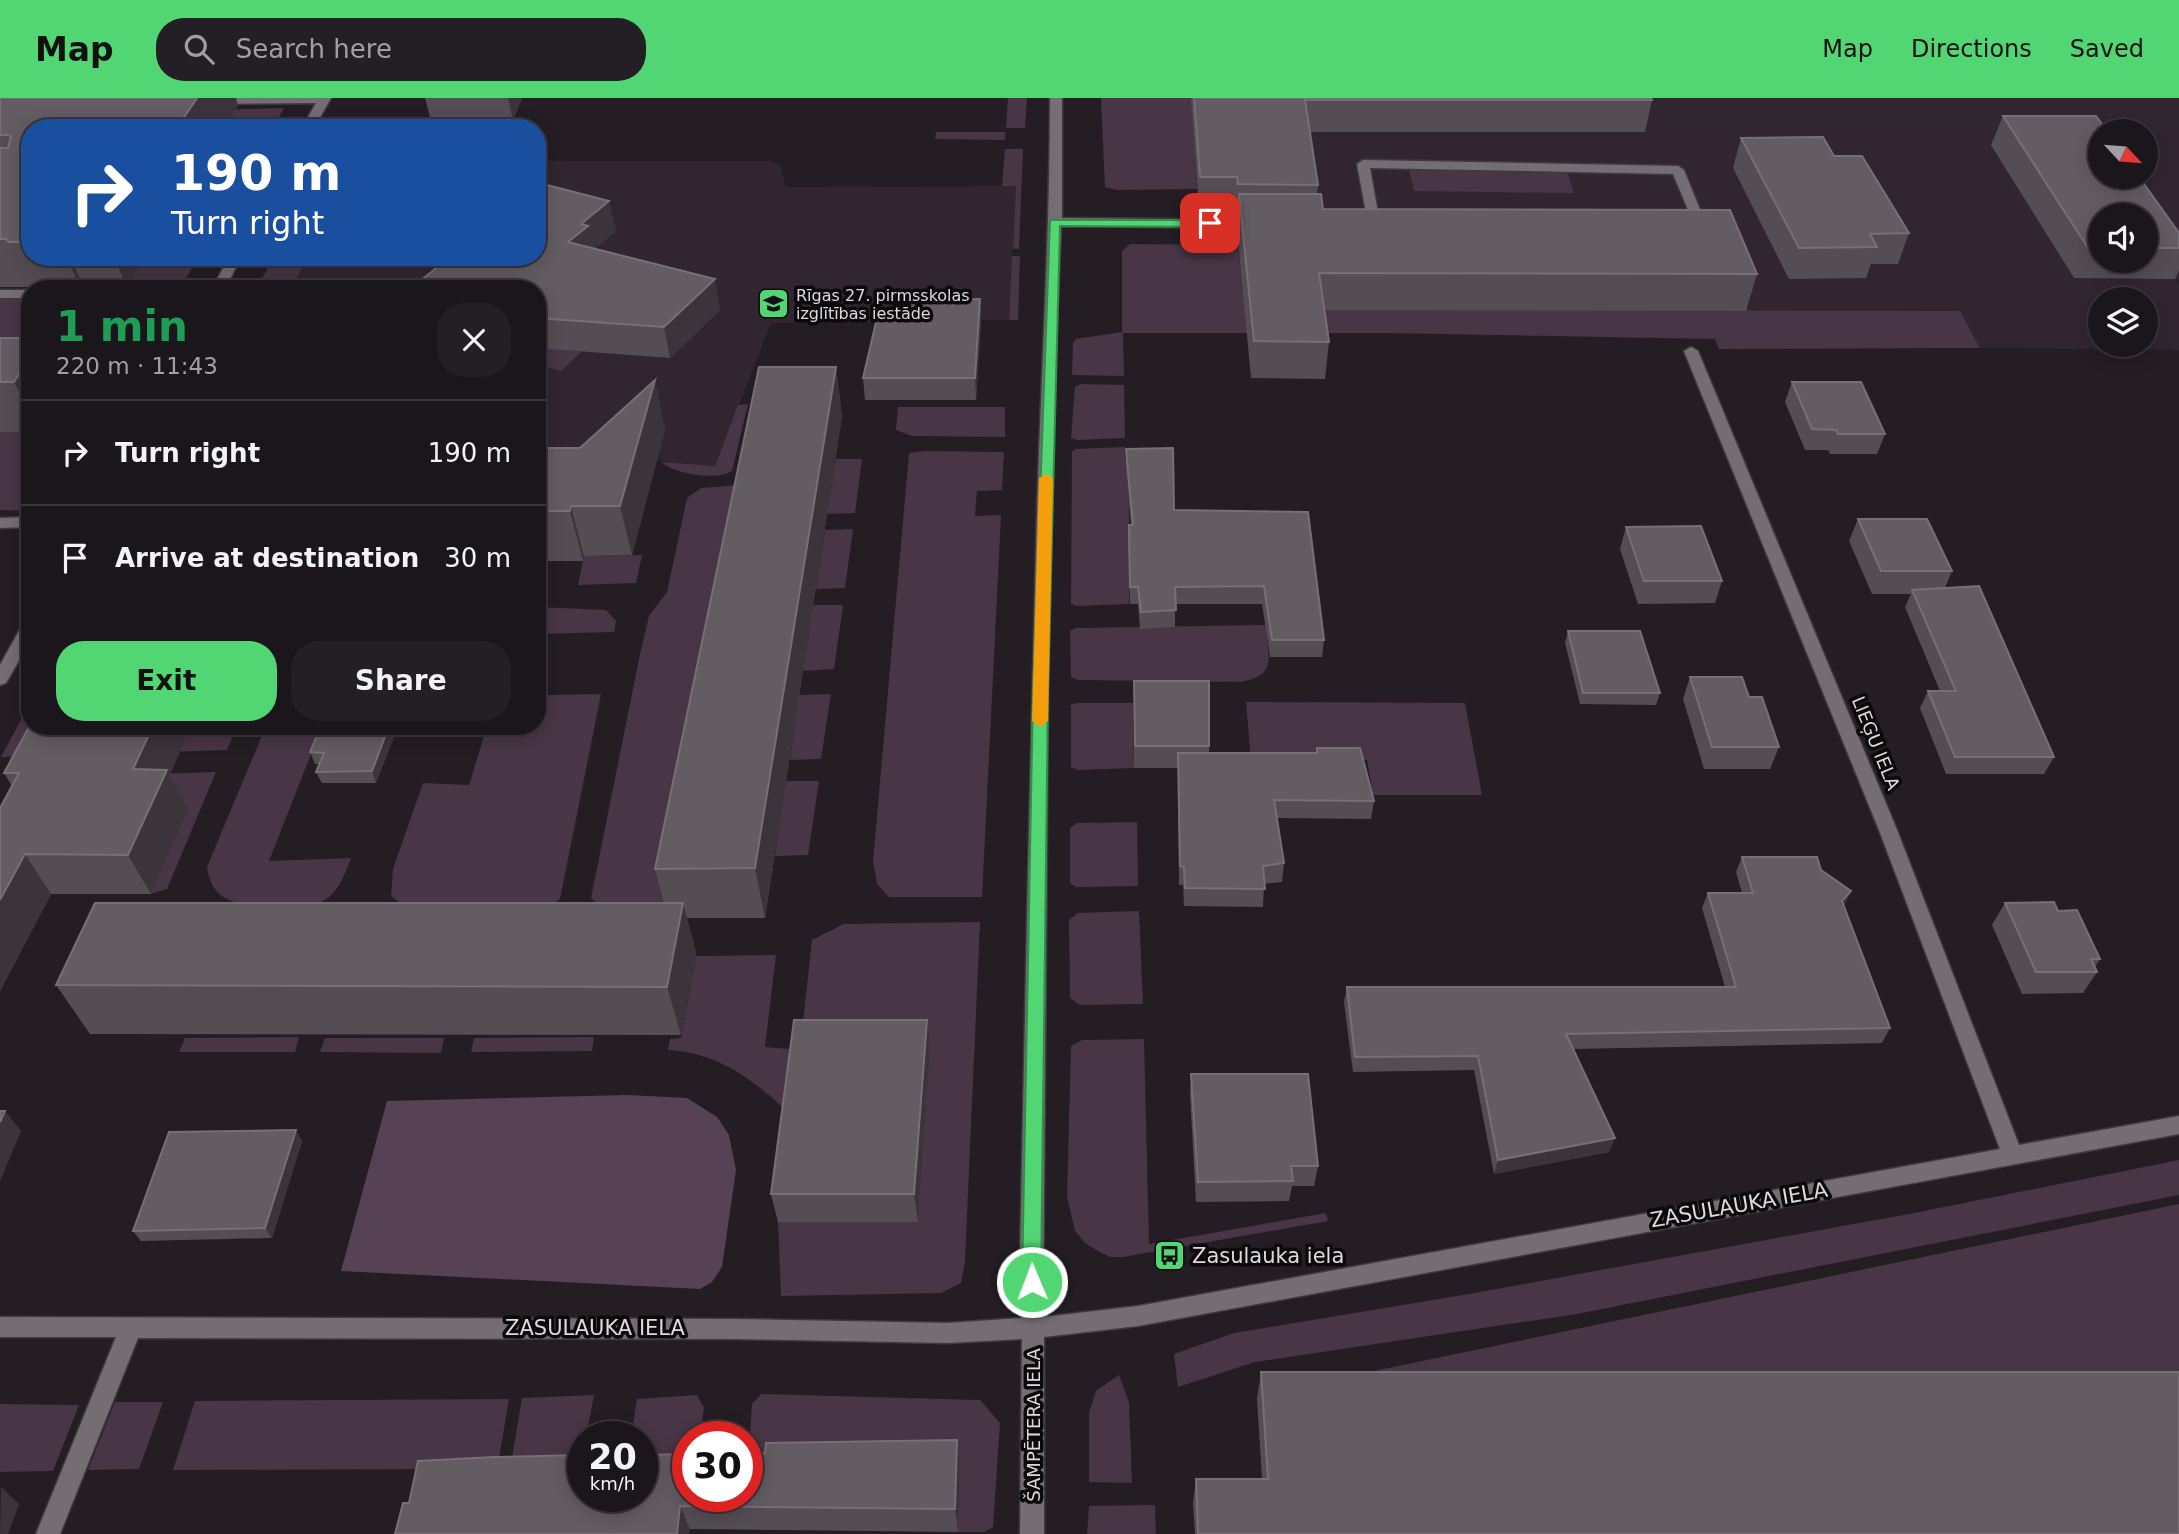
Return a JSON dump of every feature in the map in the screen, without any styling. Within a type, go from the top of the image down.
[{"type":"street","name":"ŠAMPĒTERA IELA","points":[[1032,1534],[1031,1259],[1040,691],[1056,98]]},
{"type":"street","points":[[197,101],[324,99],[313,119]]},
{"type":"street","points":[[1360,224],[1381,224],[1363,164],[1678,170],[1701,226],[1688,226]]},
{"type":"street","points":[[1054,222],[1278,224]]},
{"type":"street","points":[[0,294],[21,294]]},
{"type":"street","name":"LIEĢU IELA","points":[[1690,351],[1879,806],[2013,1155]]},
{"type":"street","points":[[0,523],[21,522]]},
{"type":"street","points":[[0,679],[21,642]]},
{"type":"street","name":"ZASULAUKA IELA","points":[[0,1326],[732,1329],[948,1333],[1033,1328],[1138,1316],[2179,1125]]},
{"type":"street","points":[[48,1534],[131,1327]]},
{"type":"shaded area","points":[[1008,98],[1027,98],[1025,128],[1006,128]]},
{"type":"shaded area","points":[[1101,98],[1192,98],[1197,189],[1117,190],[1105,187]]},
{"type":"shaded area","points":[[1192,98],[2179,98],[2179,279],[2176,280],[2179,285],[2179,350],[2158,350],[2158,287],[2088,287],[2088,349],[1980,348],[1960,311],[1245,309],[1235,210],[1199,210]]},
{"type":"shaded area","points":[[284,108],[278,119],[21,119],[21,124],[0,115]]},
{"type":"shaded area","points":[[936,132],[1005,132],[1005,140],[935,139]]},
{"type":"shaded area","points":[[1005,149],[1023,149],[1019,249],[1013,249],[1016,186],[1002,186]]},
{"type":"shaded area","name":"Rīgas 27. pirmsskolas izglītības iestāde","points":[[546,161],[772,161],[781,167],[785,187],[1016,186],[1009,320],[771,323],[715,466],[680,465],[593,443],[580,451],[546,451],[546,280],[296,280],[303,266],[546,266]]},
{"type":"shaded area","points":[[1408,165],[1566,168],[1574,193],[1414,191]]},
{"type":"shaded area","points":[[1130,244],[1238,245],[1245,309],[1960,311],[1980,348],[1719,349],[1715,339],[1387,333],[1123,333],[1124,376],[1072,375],[1073,343],[1076,339],[1122,332],[1122,251]]},
{"type":"shaded area","points":[[1012,256],[1020,256],[1018,320],[1009,320]]},
{"type":"shaded area","points":[[140,266],[193,266],[185,280],[131,280]]},
{"type":"shaded area","points":[[269,266],[303,266],[296,280],[261,280]]},
{"type":"shaded area","points":[[0,297],[21,297],[21,357],[0,358]]},
{"type":"shaded area","points":[[546,332],[590,344],[561,371],[546,367]]},
{"type":"shaded area","points":[[1081,384],[1124,385],[1125,438],[1071,438],[1075,387]]},
{"type":"shaded area","points":[[748,404],[732,471],[717,476],[696,475],[676,470],[661,462],[715,466],[738,405]]},
{"type":"shaded area","points":[[898,407],[1005,407],[1005,437],[912,436],[896,430]]},
{"type":"shaded area","points":[[0,432],[21,432],[21,511],[0,510]]},
{"type":"shaded area","points":[[1125,447],[1129,504],[1129,604],[1076,606],[1071,604],[1072,452],[1075,449]]},
{"type":"shaded area","points":[[1004,452],[1002,490],[977,491],[975,516],[1001,515],[982,897],[889,897],[877,884],[873,861],[909,453]]},
{"type":"shaded area","points":[[836,459],[862,459],[855,513],[827,514]]},
{"type":"shaded area","points":[[740,485],[668,919],[599,906],[591,898],[639,659],[649,616],[667,592],[687,498],[701,488]]},
{"type":"shaded area","points":[[853,529],[845,588],[816,589],[825,530]]},
{"type":"shaded area","points":[[642,555],[636,583],[578,585],[584,556]]},
{"type":"shaded area","points":[[813,605],[843,605],[834,669],[803,671]]},
{"type":"shaded area","points":[[546,607],[606,610],[616,621],[614,632],[546,634]]},
{"type":"shaded area","points":[[1266,625],[1268,662],[1266,669],[1253,679],[1240,682],[1078,680],[1071,677],[1070,631],[1076,628]]},
{"type":"shaded area","points":[[601,694],[560,899],[548,908],[403,905],[391,896],[393,869],[423,783],[469,785],[484,735],[546,735],[547,695]]},
{"type":"shaded area","points":[[831,694],[821,759],[790,760],[799,695]]},
{"type":"shaded area","points":[[1246,702],[1465,703],[1482,795],[1373,795],[1367,760],[1251,761]]},
{"type":"shaded area","points":[[1133,703],[1134,768],[1078,770],[1071,767],[1071,705]]},
{"type":"shaded area","points":[[21,720],[21,735],[39,735],[59,755],[1,757]]},
{"type":"shaded area","points":[[171,735],[233,735],[227,750],[163,752]]},
{"type":"shaded area","points":[[262,735],[318,735],[269,861],[351,858],[334,892],[316,904],[235,902],[217,891],[207,867]]},
{"type":"shaded area","points":[[216,772],[167,889],[151,894],[152,774]]},
{"type":"shaded area","points":[[786,781],[819,781],[808,855],[775,856]]},
{"type":"shaded area","points":[[1137,822],[1138,886],[1076,887],[1070,883],[1070,828],[1077,823]]},
{"type":"shaded area","points":[[1139,911],[1143,1004],[1080,1005],[1070,998],[1069,920],[1078,913]]},
{"type":"shaded area","points":[[980,922],[965,1261],[961,1283],[941,1293],[781,1296],[778,1222],[791,1115],[736,1071],[704,1057],[668,1050],[670,1039],[681,1038],[696,956],[776,955],[765,1047],[800,1050],[812,940],[844,924]]},
{"type":"shaded area","points":[[299,1037],[295,1052],[179,1052],[185,1038]]},
{"type":"shaded area","points":[[594,1037],[592,1051],[471,1052],[474,1038]]},
{"type":"shaded area","points":[[325,1038],[444,1038],[441,1053],[320,1052]]},
{"type":"shaded area","points":[[1144,1039],[1149,1244],[1326,1213],[1328,1221],[1123,1257],[1110,1257],[1085,1243],[1075,1231],[1067,1197],[1071,1046],[1082,1040]]},
{"type":"shaded area","points":[[627,1095],[687,1098],[717,1117],[729,1135],[736,1170],[722,1267],[712,1282],[700,1289],[341,1271],[387,1101]]},
{"type":"shaded area","points":[[2179,1160],[2179,1195],[1577,1314],[1255,1362],[1178,1387],[1174,1354],[1234,1333],[1469,1294],[1909,1214]]},
{"type":"shaded area","points":[[2179,1204],[2179,1377],[1345,1377]]},
{"type":"shaded area","points":[[1119,1375],[1129,1403],[1132,1483],[1089,1482],[1089,1413],[1096,1391]]},
{"type":"shaded area","points":[[761,1394],[980,1400],[1000,1423],[993,1527],[984,1532],[958,1532],[960,1465],[763,1476],[763,1421],[751,1421],[752,1404]]},
{"type":"shaded area","points":[[594,1395],[589,1421],[567,1421],[567,1460],[509,1476],[522,1398]]},
{"type":"shaded area","points":[[697,1395],[704,1408],[702,1421],[672,1421],[672,1477],[658,1478],[658,1421],[634,1421],[637,1399]]},
{"type":"shaded area","points":[[509,1399],[495,1482],[435,1469],[173,1470],[195,1401]]},
{"type":"shaded area","points":[[115,1402],[163,1402],[139,1469],[88,1470]]},
{"type":"shaded area","points":[[0,1404],[79,1405],[53,1471],[0,1472]]},
{"type":"shaded area","points":[[1155,1505],[1156,1534],[1087,1534],[1089,1506]]},
{"type":"building","points":[[0,98],[197,98],[183,119],[21,119],[21,242],[0,239],[0,148],[8,148],[11,137],[0,135]]},
{"type":"building","points":[[1194,98],[1652,100],[1305,100],[1318,185],[1238,184],[1237,177],[1200,177]]},
{"type":"building","points":[[2003,116],[2096,116],[2098,119],[2088,119],[2088,189],[2148,189],[2158,203],[2088,203],[2088,248]]},
{"type":"building","points":[[1823,137],[1834,156],[1862,156],[1909,233],[1870,234],[1877,247],[1799,248],[1741,138]]},
{"type":"building","points":[[546,185],[609,201],[581,224],[588,226],[568,242],[715,279],[664,327],[546,319],[546,280],[421,280],[439,266],[546,266]]},
{"type":"building","points":[[1239,194],[1321,194],[1323,209],[1730,210],[1757,274],[1319,273],[1329,342],[1254,341]]},
{"type":"building","points":[[2158,204],[2179,233],[2179,248],[2158,248]]},
{"type":"building","points":[[980,299],[975,378],[863,378],[877,318],[904,318],[905,300]]},
{"type":"building","points":[[0,338],[21,338],[21,371],[14,382],[0,382]]},
{"type":"building","points":[[759,367],[836,367],[755,868],[655,869]]},
{"type":"building","points":[[655,380],[620,506],[571,506],[570,511],[546,511],[546,448],[580,448]]},
{"type":"building","points":[[1792,382],[1861,382],[1885,434],[1838,434],[1836,430],[1812,429]]},
{"type":"building","points":[[1173,448],[1174,510],[1308,512],[1324,640],[1272,640],[1264,586],[1175,587],[1176,610],[1141,612],[1138,587],[1130,587],[1129,525],[1133,525],[1126,449]]},
{"type":"building","points":[[1858,519],[1927,519],[1952,571],[1881,571]]},
{"type":"building","points":[[1701,526],[1722,581],[1644,581],[1626,527]]},
{"type":"building","points":[[1979,586],[2054,757],[1955,757],[1928,691],[1956,691],[1912,590]]},
{"type":"building","points":[[1568,631],[1640,631],[1660,693],[1583,693]]},
{"type":"building","points":[[1690,677],[1742,677],[1749,697],[1762,697],[1779,747],[1712,747]]},
{"type":"building","points":[[1134,681],[1209,681],[1209,746],[1135,746]]},
{"type":"building","points":[[25,735],[149,735],[133,769],[167,770],[128,855],[25,854],[0,900],[0,808],[19,773],[4,773]]},
{"type":"building","points":[[317,735],[386,735],[372,771],[316,772],[324,753],[310,752]]},
{"type":"building","points":[[1317,748],[1360,748],[1374,801],[1274,800],[1284,863],[1263,866],[1265,889],[1185,888],[1184,867],[1180,866],[1178,753],[1317,753]]},
{"type":"building","points":[[1742,857],[1817,857],[1821,870],[1851,891],[1842,901],[1890,1028],[1566,1034],[1615,1138],[1498,1160],[1478,1056],[1355,1057],[1347,987],[1736,987],[1708,893],[1753,893]]},
{"type":"building","points":[[2054,902],[2058,911],[2077,910],[2100,959],[2091,959],[2097,972],[2036,972],[2005,903]]},
{"type":"building","points":[[95,903],[683,903],[667,987],[56,985]]},
{"type":"building","points":[[794,1020],[927,1020],[914,1194],[771,1194]]},
{"type":"building","points":[[1191,1074],[1308,1074],[1318,1166],[1291,1166],[1293,1181],[1198,1182]]},
{"type":"building","points":[[296,1130],[265,1228],[133,1231],[169,1132]]},
{"type":"building","points":[[1261,1372],[2179,1372],[2179,1534],[1198,1534],[1196,1479],[1268,1479]]},
{"type":"building","points":[[957,1440],[955,1509],[763,1507],[763,1453],[766,1443]]},
{"type":"building","points":[[672,1454],[672,1512],[679,1512],[677,1534],[395,1534],[403,1503],[409,1503],[418,1461],[567,1455],[567,1512],[658,1512],[658,1455]]},
{"type":"slow traffic","points":[[1040,721],[1046,478]]},
{"type":"place","name":"Rīgas 27. pirmsskolas izglītības iestāde","points":[[773,304]]},
{"type":"place","name":"Zasulauka iela","points":[[1169,1256]]},
{"type":"route","points":[[1032,1282],[1040,691],[1054,222],[1210,223]]}]
